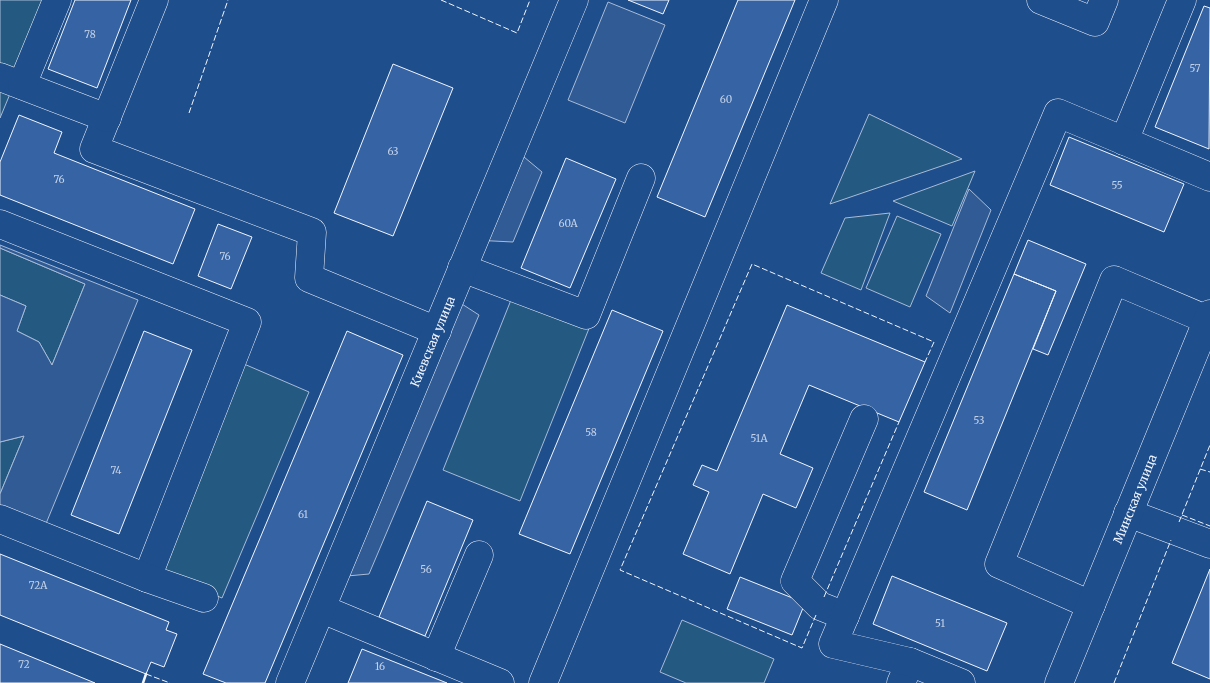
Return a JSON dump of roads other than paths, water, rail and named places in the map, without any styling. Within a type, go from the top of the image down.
[{"type":"street","points":[[57,0],[11,81],[107,118]]},
{"type":"street","points":[[154,0],[94,149],[312,232],[309,278],[437,331]]},
{"type":"street","name":"Киевская улица","points":[[290,683],[574,0]]},
{"type":"street","points":[[543,683],[824,0]]},
{"type":"street","points":[[1041,0],[1095,22],[1104,0]]},
{"type":"street","points":[[1124,141],[1182,0]]},
{"type":"street","points":[[961,683],[905,673],[833,644],[1058,113],[1210,177]]},
{"type":"street","points":[[462,268],[586,315],[641,178]]},
{"type":"street","points":[[0,224],[247,322],[147,578]]},
{"type":"street","points":[[1091,605],[999,564],[1114,280],[1209,317]]},
{"type":"street","name":"Минская улица","points":[[1059,683],[1209,317]]},
{"type":"street","points":[[845,616],[820,606],[795,581],[864,419]]},
{"type":"street","points":[[1128,513],[1210,544]]},
{"type":"street","points":[[0,519],[147,578],[204,598]]},
{"type":"street","points":[[436,657],[479,555]]},
{"type":"street","points":[[322,609],[500,683]]}]
